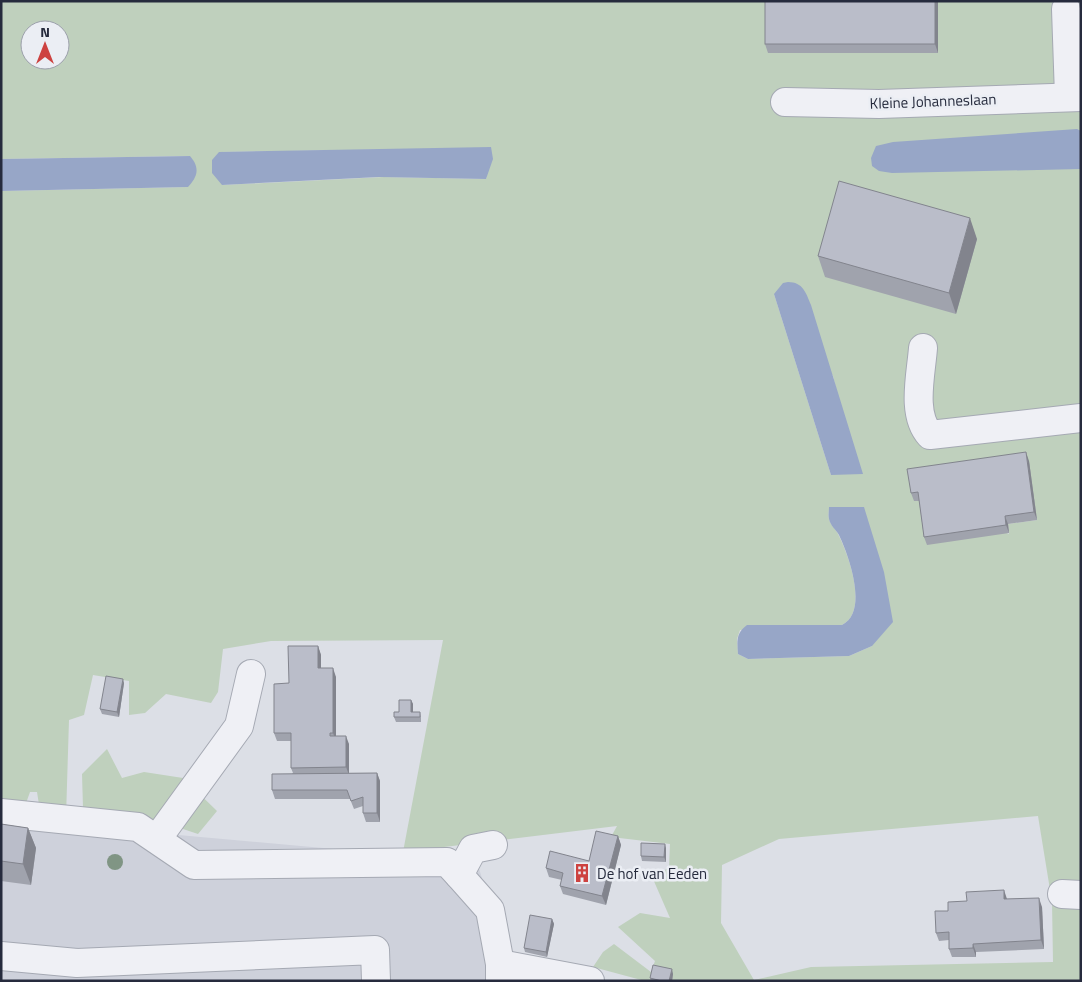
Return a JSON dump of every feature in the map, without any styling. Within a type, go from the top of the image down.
[{"type":"street","points":[[1066,9],[1066,45],[1075,96]]},
{"type":"street","name":"Kleine Johanneslaan","points":[[785,102],[879,104],[1075,96]]},
{"type":"street","points":[[923,348],[919,407],[924,428],[930,435],[1081,418]]},
{"type":"street","points":[[157,839],[239,726],[251,674]]},
{"type":"street","points":[[1,813],[138,826],[194,865],[447,862],[490,910],[500,972],[590,981]]},
{"type":"street","points":[[458,875],[473,849],[493,845]]},
{"type":"street","points":[[1,956],[77,963],[375,950],[376,981]]},
{"type":"shaded area","points":[[1,819],[477,862],[507,960],[605,981],[1,981]]},
{"type":"green space","points":[[1,1],[1081,1],[1081,981],[645,981],[593,967],[603,952],[614,944],[651,972],[655,961],[618,927],[640,913],[670,918],[653,879],[669,867],[670,844],[611,837],[617,826],[403,852],[443,640],[271,641],[223,649],[218,692],[211,703],[166,694],[145,713],[129,715],[129,681],[93,675],[84,715],[69,720],[66,817],[40,811],[37,792],[30,792],[25,806],[1,802],[1,191],[188,187],[190,156],[1,159]],"holes":[[[491,148],[486,179],[383,177],[222,185],[220,152]],[[774,294],[833,376],[838,397],[831,475]],[[1028,461],[1037,520],[1008,524],[1009,534],[921,500],[914,501]],[[863,507],[872,646],[849,656],[748,659],[738,654],[737,639],[740,630],[842,625],[850,618],[856,596],[854,583],[843,545],[830,521],[829,508]],[[1038,816],[1052,902],[1053,962],[811,967],[754,980],[721,923],[722,865],[779,839]]]},
{"type":"green space","points":[[107,749],[122,778],[144,772],[183,778],[217,811],[198,834],[159,821],[83,808],[82,774]]},
{"type":"water","points":[[1077,129],[1081,131],[1081,169],[892,173],[879,171],[872,166],[871,158],[876,146],[893,142]]},
{"type":"water","points":[[491,147],[493,159],[486,179],[379,177],[222,185],[212,173],[212,160],[219,152]]},
{"type":"water","points":[[190,156],[197,172],[188,187],[1,191],[1,159]]},
{"type":"water","points":[[788,282],[801,286],[811,305],[863,474],[831,475],[774,294],[783,283]]},
{"type":"water","points":[[829,507],[864,507],[884,572],[893,622],[872,646],[849,656],[748,659],[738,654],[738,638],[741,631],[747,625],[842,625],[850,618],[856,596],[854,583],[843,544],[830,521]]},
{"type":"building","points":[[765,1],[935,1],[935,44],[765,44]]},
{"type":"building","points":[[839,181],[970,218],[949,293],[818,256]]},
{"type":"building","points":[[1026,452],[1034,512],[1005,516],[1006,525],[924,537],[918,492],[911,493],[907,469]]},
{"type":"building","points":[[288,646],[318,646],[318,668],[333,668],[333,733],[330,733],[330,736],[346,736],[346,767],[291,768],[291,733],[274,733],[274,684],[289,683]]},
{"type":"building","points":[[106,676],[123,679],[117,712],[100,709]]},
{"type":"building","points":[[399,700],[411,700],[411,712],[420,712],[420,717],[394,717],[394,712],[399,712]]},
{"type":"building","points":[[377,773],[377,813],[363,813],[363,797],[351,801],[347,790],[272,790],[272,774]]},
{"type":"building","points":[[1,824],[28,828],[23,864],[1,861]]},
{"type":"building","name":"De hof van Eeden","points":[[596,831],[618,836],[602,896],[560,886],[563,873],[546,868],[550,851],[589,861]]},
{"type":"building","points":[[641,843],[665,844],[664,857],[641,856]]},
{"type":"building","points":[[1004,890],[1004,899],[1039,898],[1041,940],[973,944],[973,948],[949,949],[949,932],[936,933],[935,911],[948,911],[948,902],[967,901],[966,892]]},
{"type":"building","points":[[530,915],[552,919],[546,952],[524,948]]},
{"type":"building","points":[[653,965],[672,969],[669,981],[650,978]]},
{"type":"place","name":"De hof van Eeden","points":[[582,873]]}]
